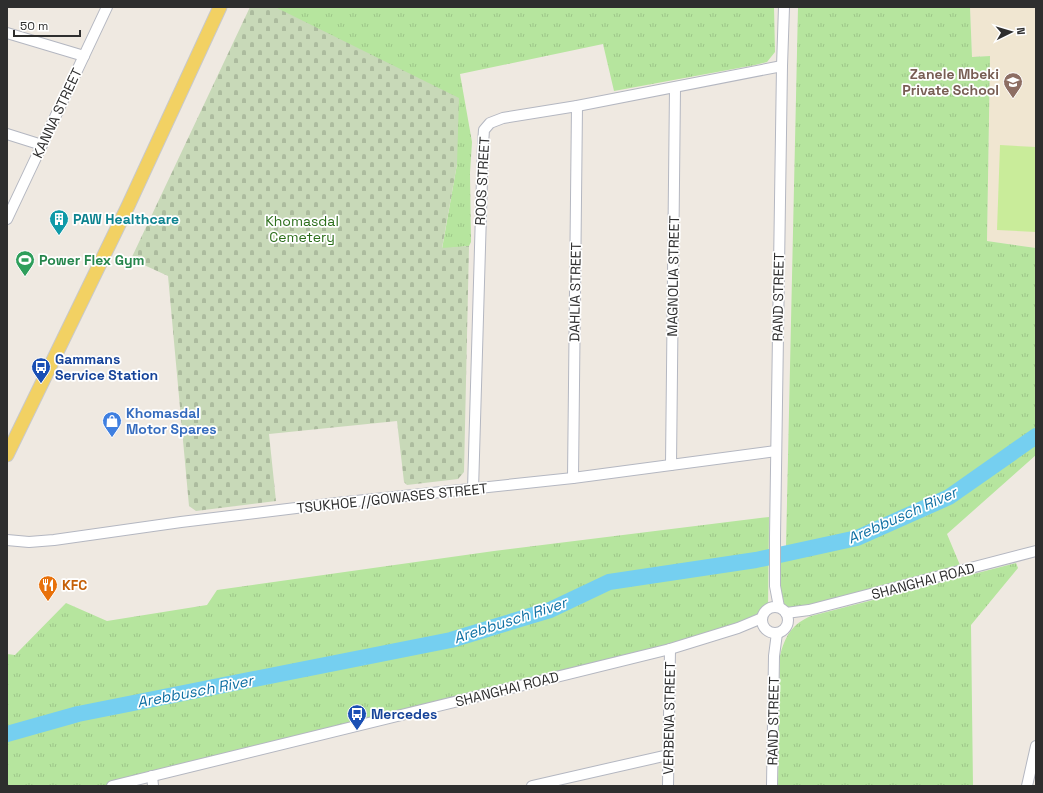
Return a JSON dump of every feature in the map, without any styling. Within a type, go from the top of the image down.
[{"type":"main road","points":[[7,455],[128,206],[220,7]]},
{"type":"street","name":"KANNA STREET","points":[[7,219],[107,7]]},
{"type":"street","name":"RAND STREET","points":[[768,608],[775,584],[784,7]]},
{"type":"street","points":[[7,33],[84,56]]},
{"type":"street","name":"ROOS STREET","points":[[473,490],[482,144],[484,130],[490,123],[503,118],[675,88],[782,66]]},
{"type":"street","name":"MAGNOLIA STREET","points":[[671,465],[675,88]]},
{"type":"street","name":"DAHLIA STREET","points":[[573,478],[577,106]]},
{"type":"street","points":[[7,134],[42,145]]},
{"type":"street","name":"TSUKHOE //GOWASES STREET","points":[[7,540],[29,542],[54,540],[181,522],[337,503],[473,490],[776,451]]},
{"type":"street","name":"SHANGHAI ROAD","points":[[784,614],[809,610],[1036,551]]},
{"type":"street","name":"RAND STREET","points":[[775,584],[784,614]]},
{"type":"street","points":[[772,607],[784,614],[785,627],[770,631],[762,624],[764,612],[768,608],[772,607]]},
{"type":"street","name":"SHANGHAI ROAD","points":[[112,786],[153,781],[670,649],[738,628],[762,618]]},
{"type":"street","name":"SHANGHAI ROAD","points":[[738,628],[770,631]]},
{"type":"street","name":"RAND STREET","points":[[770,631],[774,656],[772,786]]},
{"type":"street","name":"VERBENA STREET","points":[[668,786],[670,649]]},
{"type":"street","points":[[1027,786],[1036,746]]},
{"type":"street","points":[[532,786],[668,755]]},
{"type":"shaded area","name":"Zanele Mbeki Private School","points":[[970,7],[1036,7],[1036,248],[987,241],[990,56],[972,57]]},
{"type":"green space","name":"Khomasdal Cemetery","points":[[250,7],[275,7],[459,98],[457,164],[442,248],[469,246],[464,472],[458,479],[407,485],[404,482],[397,421],[269,434],[276,501],[196,511],[189,506],[168,276],[131,259]]},
{"type":"green space","points":[[275,7],[774,7],[775,52],[767,62],[755,65],[614,91],[603,44],[460,74],[472,142],[470,173],[471,242],[469,246],[442,249],[457,164]]},
{"type":"green space","points":[[798,7],[970,7],[972,57],[990,56],[987,241],[1036,248],[1036,435],[949,497],[855,536],[787,551],[786,547]]},
{"type":"green space","points":[[1000,145],[1036,147],[1036,232],[997,230]]},
{"type":"green space","points":[[1036,436],[1036,455],[947,534],[962,570],[786,613],[779,607],[776,555],[857,538],[949,497]]},
{"type":"green space","points":[[769,517],[768,608],[764,612],[762,618],[738,628],[112,786],[7,786],[7,654],[15,655],[66,603],[107,621],[207,605],[217,590],[494,551]]},
{"type":"green space","points":[[1016,563],[1018,568],[971,625],[973,786],[778,786],[780,656],[784,642],[794,627],[804,619],[811,616]]},
{"type":"waterway","name":"Arebbusch River","points":[[7,734],[78,714],[451,640],[550,610],[609,582],[756,560],[857,538],[949,497],[1036,436]]},
{"type":"place","name":"Zanele Mbeki Private School","points":[[1013,99]]},
{"type":"place","name":"PAW Healthcare","points":[[59,236]]},
{"type":"place","name":"Power Flex Gym","points":[[25,277]]},
{"type":"place","name":"Gammans Service Station","points":[[41,384]]},
{"type":"place","name":"Khomasdal Motor Spares","points":[[112,438]]},
{"type":"place","name":"KFC","points":[[48,602]]},
{"type":"place","name":"Mercedes","points":[[357,731]]}]
